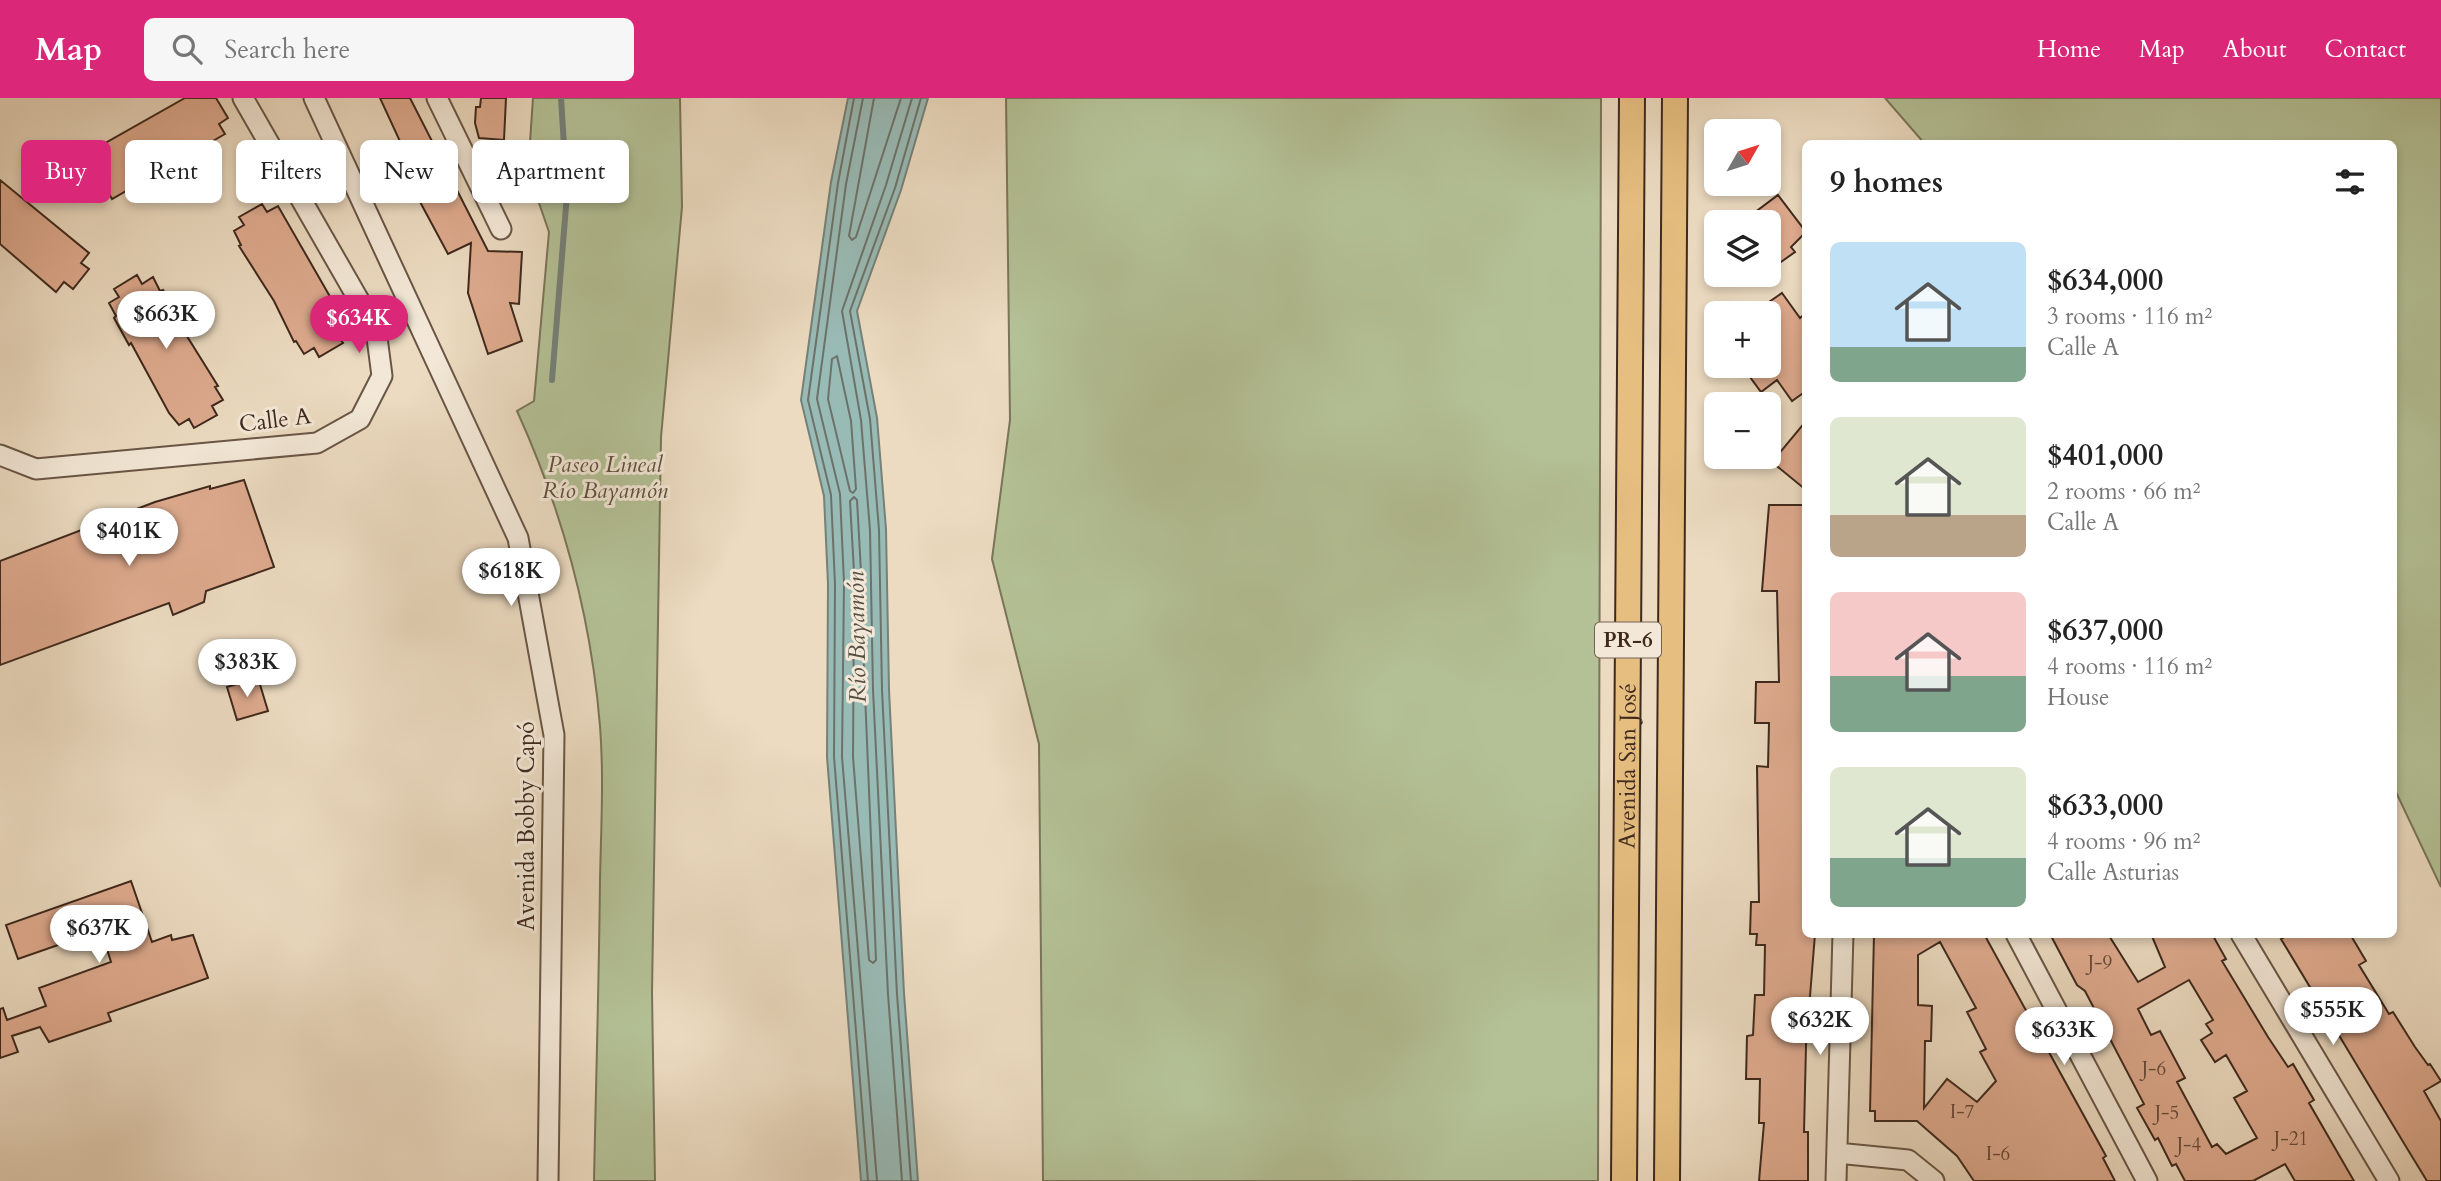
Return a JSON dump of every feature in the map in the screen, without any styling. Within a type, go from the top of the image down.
[{"type":"main road","name":"Avenida San José","points":[[1624,1181],[1632,98]]},
{"type":"main road","name":"Avenida San José","points":[[1667,1181],[1675,98]]},
{"type":"street","name":"Calle A","points":[[0,455],[36,469],[317,443],[360,419],[382,376],[376,330],[243,98]]},
{"type":"street","name":"Avenida Bobby Capó","points":[[314,98],[518,538],[554,735],[548,1181]]},
{"type":"street","points":[[437,98],[501,229]]},
{"type":"street","points":[[1836,1181],[1843,938]]},
{"type":"street","points":[[2018,938],[2147,1181]]},
{"type":"street","points":[[2243,938],[2389,1181]]},
{"type":"street","points":[[533,1181],[547,1153]]},
{"type":"street","points":[[1837,1153],[1908,1160],[1934,1181]]},
{"type":"green space","name":"Paseo Lineal Río Bayamón","points":[[533,98],[680,98],[682,207],[661,437],[652,993],[655,1181],[594,1181],[602,803],[596,685],[582,605],[561,525],[517,411],[534,401],[549,232],[539,203],[629,203],[629,140],[530,140]]},
{"type":"green space","points":[[1006,98],[1601,98],[1598,1181],[1043,1181],[1039,744],[992,559],[1010,420]]},
{"type":"green space","points":[[1885,98],[2441,98],[2441,887],[2397,794],[2397,140],[1921,140]]},
{"type":"water","name":"Río Bayamón","points":[[848,98],[928,98],[901,190],[857,311],[877,418],[886,529],[889,690],[904,993],[918,1181],[861,1181],[827,757],[828,584],[824,496],[801,400],[831,182]]},
{"type":"building","points":[[185,98],[216,98],[228,118],[219,124],[225,134],[215,140],[125,140],[125,192],[112,199],[111,140]]},
{"type":"building","points":[[380,98],[410,98],[431,140],[399,140]]},
{"type":"building","points":[[481,98],[506,98],[504,140],[479,138],[475,123],[476,107],[480,107]]},
{"type":"building","points":[[0,180],[21,197],[21,203],[28,203],[89,253],[81,263],[89,269],[73,289],[64,282],[56,292],[0,244]]},
{"type":"building","points":[[458,192],[488,251],[522,252],[519,304],[510,303],[522,341],[488,354],[468,293],[471,243],[448,254],[421,203],[458,203]]},
{"type":"building","points":[[1777,196],[1802,227],[1802,236],[1791,247],[1795,252],[1781,262],[1781,210],[1758,210]]},
{"type":"building","points":[[262,204],[267,212],[278,206],[348,328],[337,335],[343,343],[319,357],[314,348],[304,354],[296,341],[294,342],[274,301],[239,246],[241,245],[234,231],[244,225],[239,217]]},
{"type":"building","points":[[137,275],[142,284],[153,277],[160,291],[163,290],[178,315],[175,317],[218,386],[215,387],[223,400],[212,406],[217,415],[194,428],[189,419],[179,425],[169,413],[131,343],[129,345],[114,318],[116,316],[109,303],[119,297],[114,289]]},
{"type":"building","points":[[1782,293],[1800,318],[1802,316],[1802,394],[1792,401],[1777,380],[1761,392],[1751,378],[1781,378],[1781,301],[1770,301]]},
{"type":"building","points":[[1802,426],[1802,487],[1780,469],[1781,451]]},
{"type":"building","points":[[244,480],[274,567],[206,591],[204,602],[173,615],[169,603],[0,665],[0,561],[155,502],[210,486],[210,489]]},
{"type":"building","points":[[1769,505],[1802,505],[1802,938],[1815,938],[1806,1046],[1804,1132],[1808,1132],[1808,1181],[1759,1181],[1764,1123],[1759,1123],[1760,1079],[1746,1079],[1747,1036],[1753,1035],[1755,995],[1764,995],[1765,945],[1756,945],[1757,934],[1750,934],[1751,902],[1759,902],[1757,766],[1768,767],[1769,723],[1755,723],[1756,682],[1779,682],[1777,591],[1762,591]]},
{"type":"building","points":[[258,678],[268,711],[237,720],[227,687]]},
{"type":"building","points":[[131,881],[152,942],[171,935],[172,940],[193,935],[208,978],[108,1013],[111,1021],[49,1042],[40,1027],[12,1036],[18,1052],[0,1058],[0,1009],[3,1008],[7,1020],[46,1006],[39,988],[111,962],[101,930],[18,959],[6,925]]},
{"type":"building","points":[[1874,938],[1986,938],[2106,1156],[2103,1158],[2115,1181],[1974,1181],[1957,1156],[1917,1121],[1875,1121],[1875,1111],[1870,1111]],"holes":[[[1940,942],[1976,1008],[1967,1012],[1986,1049],[1980,1052],[1996,1081],[1977,1102],[1947,1079],[1924,1108],[1925,1041],[1931,1041],[1932,1006],[1918,1005],[1918,955]]]},
{"type":"building","points":[[2052,938],[2110,938],[2138,982],[2165,967],[2153,938],[2214,938],[2226,959],[2222,961],[2268,1037],[2288,1067],[2293,1064],[2314,1100],[2309,1103],[2354,1181],[2295,1181],[2285,1164],[2253,1181],[2185,1181],[2176,1164],[2172,1166],[2158,1138],[2155,1140],[2137,1108],[2144,1104],[2085,991],[2077,985]],"holes":[[[2189,980],[2213,1020],[2206,1024],[2212,1033],[2201,1040],[2215,1062],[2226,1055],[2247,1091],[2234,1098],[2257,1138],[2226,1154],[2217,1144],[2212,1147],[2177,1082],[2185,1078],[2160,1031],[2151,1035],[2138,1009]]]},
{"type":"building","points":[[2352,938],[2366,961],[2359,965],[2389,1014],[2393,1012],[2441,1081],[2424,1091],[2441,1121],[2441,1181],[2427,1181],[2281,939]]},
{"type":"waterway","points":[[552,380],[567,194],[561,98]]}]
